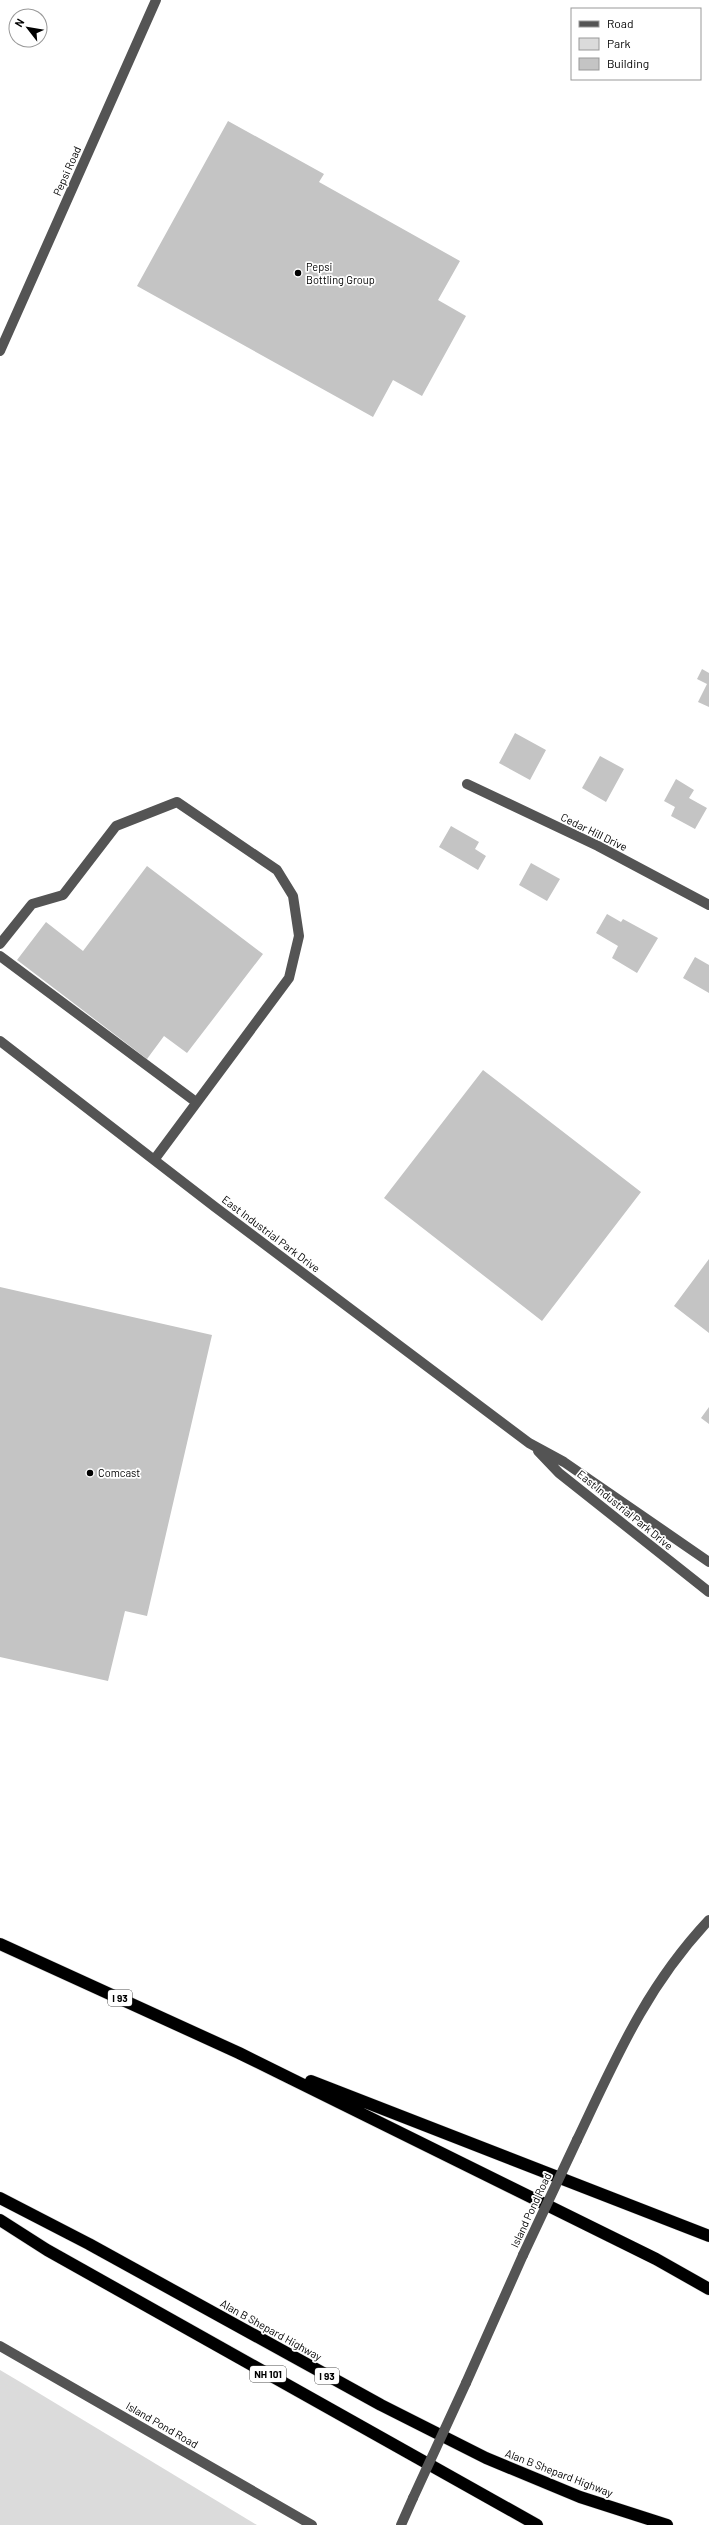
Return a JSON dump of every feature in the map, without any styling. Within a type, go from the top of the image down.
[{"type":"highway","name":"I 93","points":[[0,1944],[239,2053],[709,2236]]},
{"type":"highway","points":[[239,2053],[656,2259],[709,2289]]},
{"type":"highway","name":"Alan B Shepard Highway","points":[[0,2198],[96,2248],[381,2405],[486,2458],[580,2497],[668,2525]]},
{"type":"highway","name":"NH 101","points":[[0,2220],[47,2250],[537,2525]]},
{"type":"street","name":"Pepsi Road","points":[[0,351],[156,0]]},
{"type":"street","name":"Cedar Hill Drive","points":[[467,784],[598,846],[709,905]]},
{"type":"street","points":[[0,944],[32,904],[63,895],[116,826],[177,802],[277,870],[293,896],[299,936],[289,978],[154,1160]]},
{"type":"street","points":[[0,956],[196,1102]]},
{"type":"street","name":"East Industrial Park Drive","points":[[0,1041],[154,1160],[529,1443],[559,1472],[709,1592]]},
{"type":"street","name":"East Industrial Park Drive","points":[[529,1443],[576,1470],[709,1562]]},
{"type":"street","name":"Island Pond Road","points":[[401,2525],[523,2255],[577,2140],[639,2014],[661,1978],[709,1920]]},
{"type":"street","name":"Island Pond Road","points":[[0,2346],[312,2525]]},
{"type":"green space","points":[[0,2370],[27,2386],[257,2525],[0,2525]]},
{"type":"building","name":"Pepsi Bottling Group","points":[[228,121],[324,174],[319,182],[460,261],[438,300],[466,316],[422,396],[393,380],[373,417],[137,286]]},
{"type":"building","points":[[702,669],[709,673],[709,707],[698,702],[707,684],[697,679]]},
{"type":"building","points":[[515,733],[546,750],[530,780],[499,763]]},
{"type":"building","points":[[600,756],[624,769],[606,802],[582,788]]},
{"type":"building","points":[[676,779],[694,790],[689,798],[707,808],[695,829],[671,816],[675,807],[664,801]]},
{"type":"building","points":[[451,826],[479,842],[475,849],[486,856],[478,870],[439,847]]},
{"type":"building","points":[[531,863],[560,879],[547,901],[519,885]]},
{"type":"building","points":[[147,866],[263,954],[187,1053],[164,1036],[147,1059],[17,960],[46,922],[83,951]]},
{"type":"building","points":[[607,914],[621,922],[623,919],[658,938],[637,973],[612,958],[618,946],[596,933]]},
{"type":"building","points":[[695,957],[709,965],[709,993],[683,978]]},
{"type":"building","points":[[483,1070],[641,1192],[542,1321],[384,1198]]},
{"type":"building","points":[[709,1259],[709,1333],[674,1306]]},
{"type":"building","name":"Comcast","points":[[0,1287],[212,1335],[147,1616],[125,1611],[108,1681],[0,1657]]},
{"type":"building","points":[[709,1407],[709,1424],[701,1418]]},
{"type":"place","name":"Pepsi Bottling Group","points":[[298,273]]},
{"type":"place","name":"Comcast","points":[[90,1473]]}]
